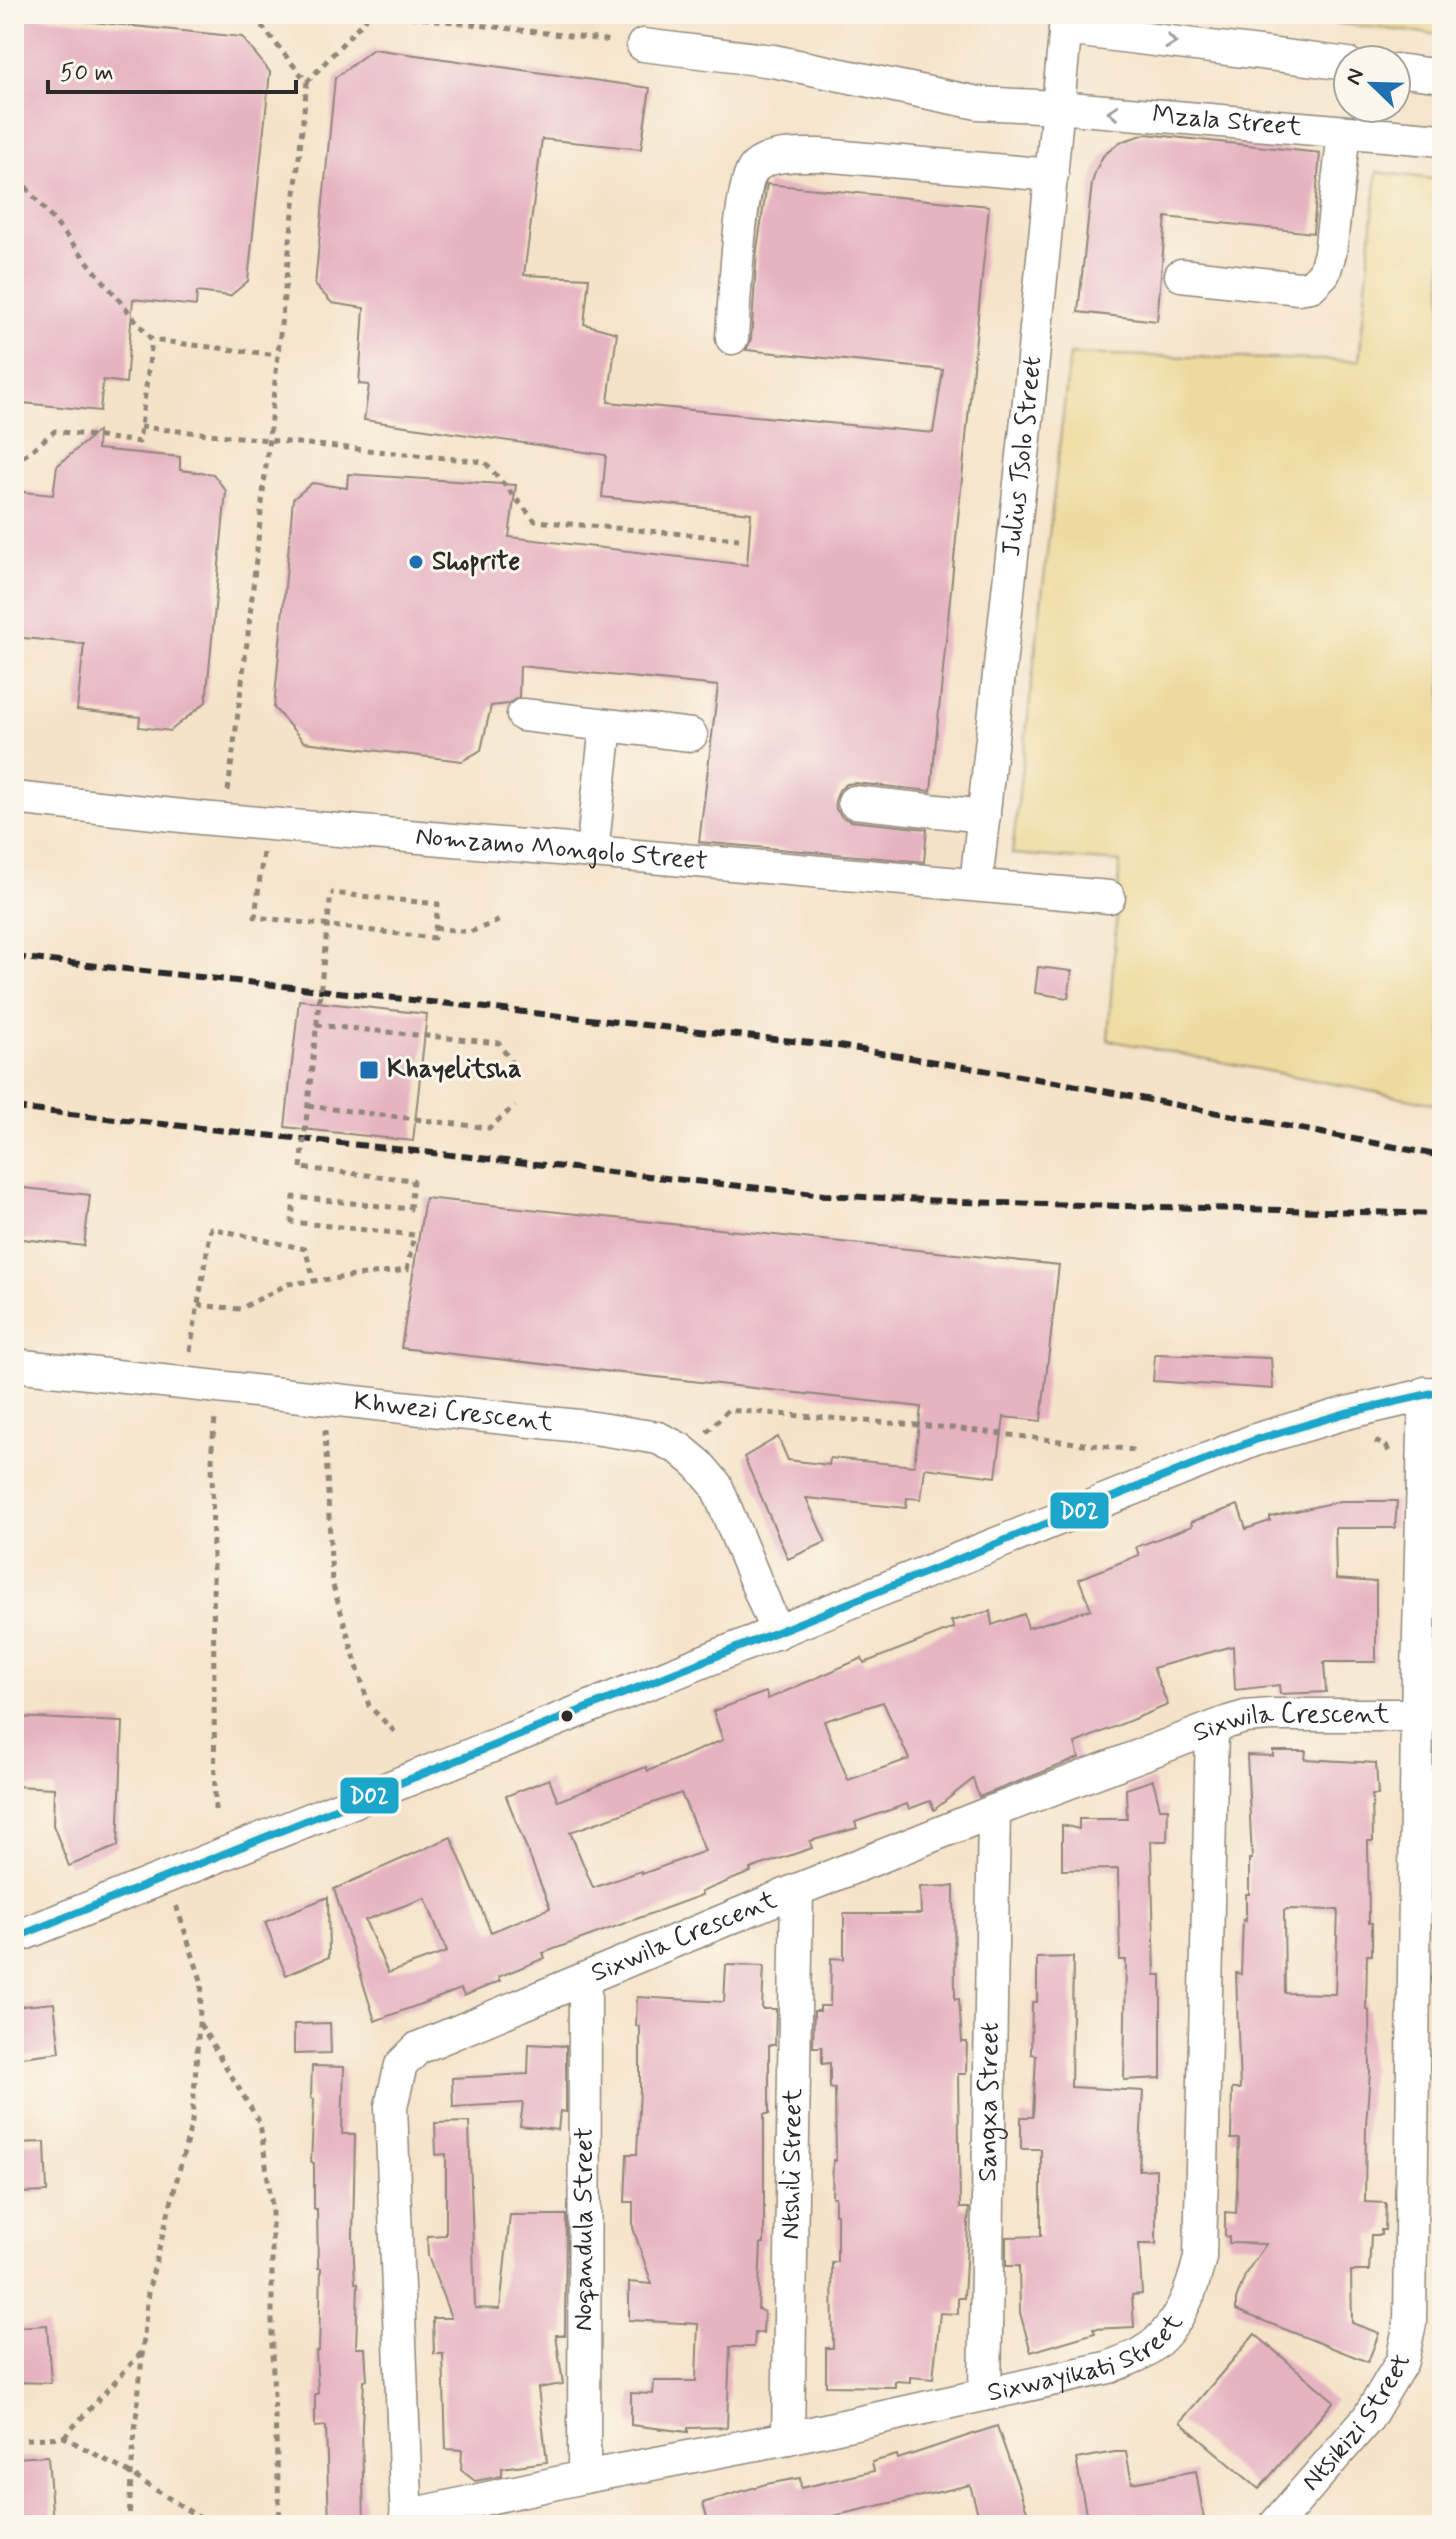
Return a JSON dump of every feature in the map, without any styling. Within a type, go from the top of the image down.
[{"type":"street","points":[[1066,22],[1332,62]]},
{"type":"street","name":"Julius Tsolo Street","points":[[976,884],[1066,22]]},
{"type":"street","name":"Mzala Street","points":[[643,45],[773,61],[978,103],[1442,140]]},
{"type":"street","points":[[1412,72],[1442,76]]},
{"type":"street","points":[[1181,275],[1298,288],[1311,286],[1324,273],[1330,253],[1344,132]]},
{"type":"street","points":[[732,338],[744,204],[749,175],[758,164],[774,159],[821,155],[1052,175]]},
{"type":"street","points":[[523,715],[691,735]]},
{"type":"street","points":[[592,852],[606,726]]},
{"type":"street","name":"Nomzamo Mongolo Street","points":[[14,798],[267,824],[1109,897]]},
{"type":"street","points":[[854,802],[984,816]]},
{"type":"street","name":"Khwezi Crescent","points":[[14,1365],[587,1427],[658,1438],[689,1456],[716,1485],[777,1633]]},
{"type":"street","points":[[14,1938],[1255,1440],[1434,1392]]},
{"type":"street","name":"Ntsikizi Street","points":[[1275,2525],[1368,2418],[1402,2361],[1410,2323],[1417,1715],[1434,1392]]},
{"type":"street","name":"Sixwila Crescent","points":[[407,2520],[391,2106],[401,2065],[418,2048],[994,1811],[1245,1717],[1417,1715]]},
{"type":"street","name":"Sixwayikati Street","points":[[407,2520],[584,2477],[788,2438],[1110,2367],[1143,2353],[1167,2331],[1193,2287],[1200,2257],[1212,1729]]},
{"type":"street","name":"Sangxa Street","points":[[985,2394],[994,1811]]},
{"type":"street","name":"Ntshili Street","points":[[788,2438],[797,1890]]},
{"type":"street","name":"Noqandula Street","points":[[584,2477],[585,1980]]},
{"type":"path","points":[[252,14],[307,82]]},
{"type":"path","points":[[225,820],[307,82],[370,14]]},
{"type":"path","points":[[387,14],[643,45]]},
{"type":"path","points":[[14,186],[26,187],[152,340],[277,355]]},
{"type":"path","points":[[14,464],[55,431],[139,442],[152,340]]},
{"type":"path","points":[[140,427],[485,462],[535,521],[739,539]]},
{"type":"path","points":[[198,1305],[240,1309],[288,1284],[407,1270],[414,1235],[292,1222],[294,1197],[410,1209],[413,1180],[301,1168],[316,1025],[331,893],[438,904],[434,938],[255,917],[267,824]]},
{"type":"path","points":[[435,928],[470,932],[501,920]]},
{"type":"path","points":[[316,1025],[499,1043],[516,1070]]},
{"type":"path","points":[[308,1106],[489,1128],[515,1106]]},
{"type":"path","points":[[190,1352],[211,1228],[305,1249],[314,1280]]},
{"type":"path","points":[[706,1433],[728,1410],[953,1428],[1134,1450]]},
{"type":"path","points":[[215,1419],[212,1447],[215,1810]]},
{"type":"path","points":[[325,1428],[332,1582],[369,1706],[395,1732]]},
{"type":"path","points":[[129,2525],[148,2292],[192,2121],[202,1983],[180,1915]]},
{"type":"path","points":[[199,2022],[260,2123],[272,2207],[272,2352],[280,2525]]},
{"type":"path","points":[[64,2437],[143,2351]]},
{"type":"path","points":[[14,2440],[64,2437],[131,2474],[211,2525]]},
{"type":"sand","points":[[1248,14],[1442,14],[1442,35]]},
{"type":"sand","points":[[1377,172],[1442,180],[1442,1105],[1108,1040],[1120,862],[1012,854],[1070,354],[1359,361]]},
{"type":"building","points":[[14,14],[242,37],[270,72],[248,281],[230,296],[197,292],[196,306],[133,299],[126,383],[103,380],[100,411],[14,402]]},
{"type":"building","points":[[373,49],[650,88],[641,149],[542,139],[524,275],[589,278],[584,324],[617,333],[608,402],[933,433],[943,370],[746,350],[751,339],[757,249],[767,184],[989,206],[931,791],[855,783],[839,790],[835,801],[842,817],[851,821],[927,829],[924,862],[699,842],[718,686],[520,666],[519,697],[508,704],[491,706],[481,750],[462,761],[304,742],[274,708],[293,499],[312,483],[347,488],[348,474],[516,485],[509,537],[747,565],[751,513],[602,497],[606,455],[364,420],[369,385],[359,384],[364,308],[332,303],[315,285],[335,78]]},
{"type":"building","points":[[1146,134],[1320,153],[1313,233],[1166,217],[1157,321],[1078,312],[1096,170],[1103,156],[1120,142]]},
{"type":"building","points":[[98,431],[97,449],[180,457],[180,470],[213,474],[226,491],[206,702],[170,731],[139,727],[140,717],[77,710],[84,644],[14,637],[14,491],[53,495],[57,466]]},
{"type":"building","points":[[1038,967],[1072,971],[1068,998],[1035,993]]},
{"type":"building","points":[[299,1000],[427,1014],[413,1141],[285,1127]]},
{"type":"building","points":[[14,1187],[90,1195],[84,1246],[14,1238]]},
{"type":"building","points":[[425,1198],[1059,1265],[1041,1421],[1004,1417],[996,1477],[925,1468],[921,1499],[907,1498],[906,1508],[806,1498],[826,1542],[788,1559],[744,1457],[778,1437],[788,1460],[829,1465],[830,1458],[914,1466],[921,1407],[401,1348]]},
{"type":"building","points":[[1155,1354],[1271,1358],[1273,1389],[1153,1381]]},
{"type":"building","points":[[1340,1501],[1397,1501],[1395,1528],[1335,1528],[1336,1579],[1376,1582],[1376,1662],[1324,1662],[1326,1692],[1280,1694],[1279,1685],[1235,1690],[1233,1646],[1153,1668],[1168,1705],[1075,1743],[1079,1758],[979,1797],[973,1779],[934,1810],[930,1801],[909,1809],[907,1804],[855,1822],[857,1828],[810,1841],[812,1848],[750,1869],[751,1872],[701,1892],[702,1895],[543,1953],[545,1958],[498,1977],[500,1981],[464,1996],[461,1989],[375,2021],[334,1889],[451,1837],[491,1932],[550,1908],[506,1796],[549,1779],[558,1801],[646,1767],[648,1771],[723,1740],[713,1711],[766,1692],[768,1699],[862,1658],[864,1663],[954,1628],[951,1621],[990,1611],[992,1625],[1024,1614],[1028,1628],[1091,1609],[1079,1579],[1139,1555],[1136,1547],[1238,1505],[1246,1529],[1270,1521],[1270,1517]],"holes":[[[883,1702],[909,1759],[848,1780],[824,1721]],[[681,1793],[705,1851],[593,1888],[570,1832]],[[425,1898],[447,1952],[388,1973],[365,1920]]]},
{"type":"building","points":[[14,1717],[123,1722],[118,1846],[69,1866],[53,1825],[54,1788],[14,1786]]},
{"type":"building","points":[[1273,1751],[1306,1751],[1305,1759],[1376,1763],[1378,1795],[1372,1795],[1373,1841],[1368,1841],[1372,1955],[1367,1955],[1370,2073],[1365,2202],[1386,2203],[1385,2230],[1381,2230],[1381,2235],[1371,2235],[1369,2271],[1351,2271],[1352,2323],[1379,2333],[1368,2362],[1236,2310],[1236,2300],[1246,2273],[1266,2244],[1229,2243],[1229,2237],[1225,2236],[1225,2212],[1236,2213],[1239,2139],[1231,2139],[1232,2089],[1240,2089],[1236,1973],[1241,1974],[1243,1920],[1246,1921],[1249,1859],[1252,1859],[1247,1755],[1273,1756]],"holes":[[[1338,1910],[1335,1994],[1285,1993],[1284,1911]]]},
{"type":"building","points":[[1153,1780],[1160,1808],[1168,1808],[1167,1841],[1151,1841],[1155,1975],[1161,1975],[1161,2078],[1124,2080],[1126,1960],[1120,1960],[1118,1869],[1062,1870],[1062,1825],[1079,1829],[1079,1819],[1127,1819],[1126,1789]]},
{"type":"building","points":[[954,1886],[955,1999],[959,1999],[962,2042],[967,2042],[966,2074],[958,2074],[960,2208],[969,2208],[964,2298],[958,2298],[958,2314],[940,2313],[933,2379],[910,2377],[910,2382],[895,2381],[895,2387],[826,2386],[826,2348],[833,2348],[832,2263],[837,2262],[837,2214],[835,2197],[832,2197],[833,2160],[836,2160],[835,2089],[830,2088],[830,2063],[822,2064],[822,2047],[813,2047],[814,2011],[820,2011],[820,2006],[830,2006],[831,1958],[844,1959],[844,1914],[921,1914],[920,1887]]},
{"type":"building","points":[[328,1897],[329,1957],[286,1975],[265,1922]]},
{"type":"building","points":[[1073,1957],[1071,2087],[1143,2091],[1139,2170],[1156,2169],[1156,2244],[1139,2244],[1142,2294],[1132,2295],[1134,2327],[1093,2329],[1095,2333],[1031,2352],[1020,2313],[1019,2266],[1006,2266],[1006,2237],[1041,2236],[1041,2149],[1021,2149],[1021,2117],[1033,2117],[1036,2055],[1031,2054],[1032,2002],[1037,2002],[1037,1958]]},
{"type":"building","points":[[726,1965],[764,1966],[762,2009],[776,2009],[775,2045],[769,2045],[769,2114],[764,2114],[764,2244],[761,2244],[758,2309],[764,2312],[763,2333],[755,2333],[754,2347],[730,2347],[727,2427],[688,2428],[688,2432],[631,2425],[631,2393],[653,2394],[654,2381],[696,2381],[698,2324],[629,2320],[629,2282],[652,2284],[633,2228],[633,2202],[625,2202],[627,2154],[637,2154],[640,2027],[636,2026],[637,1997],[724,2002]]},
{"type":"building","points":[[54,2003],[60,2052],[14,2058],[14,2007]]},
{"type":"building","points":[[330,2023],[331,2053],[294,2054],[294,2024]]},
{"type":"building","points":[[529,2044],[566,2046],[566,2112],[560,2111],[558,2130],[520,2126],[523,2103],[453,2107],[452,2078],[528,2074]]},
{"type":"building","points":[[312,2066],[344,2067],[342,2134],[355,2134],[353,2237],[355,2283],[358,2283],[356,2348],[365,2348],[367,2380],[364,2380],[362,2426],[364,2525],[329,2525],[326,2426],[315,2427],[321,2268],[318,2268],[317,2209],[314,2209],[314,2163],[311,2163]]},
{"type":"building","points":[[469,2122],[475,2308],[500,2309],[510,2215],[566,2215],[565,2335],[556,2335],[563,2384],[538,2388],[547,2462],[502,2468],[502,2476],[475,2481],[461,2470],[462,2450],[446,2449],[443,2354],[434,2354],[433,2318],[451,2318],[428,2256],[427,2236],[446,2235],[446,2154],[436,2155],[435,2123]]},
{"type":"building","points":[[45,2142],[47,2192],[16,2193],[14,2143]]},
{"type":"building","points":[[47,2325],[51,2383],[14,2382],[14,2327]]},
{"type":"building","points":[[1255,2334],[1334,2401],[1259,2489],[1180,2422]]},
{"type":"building","points":[[997,2426],[1032,2525],[981,2525],[970,2485],[820,2519],[773,2525],[709,2525],[703,2503],[766,2484],[800,2478],[801,2488],[874,2471],[872,2462],[897,2455],[898,2459]]},
{"type":"building","points":[[1126,2452],[1132,2483],[1196,2471],[1205,2525],[1088,2525],[1076,2459]]},
{"type":"building","points":[[48,2456],[53,2525],[14,2525],[14,2458]]},
{"type":"railway","points":[[14,957],[839,1046],[1067,1084],[1442,1156]]},
{"type":"railway","points":[[14,1108],[824,1195],[964,1202],[1442,1214]]},
{"type":"transit line","name":"D02","points":[[14,1938],[1255,1440],[1346,1413],[1442,1391]]},
{"type":"place","name":"Shoprite","points":[[416,562]]},
{"type":"place","name":"Khayelitsha","points":[[369,1070]]}]
